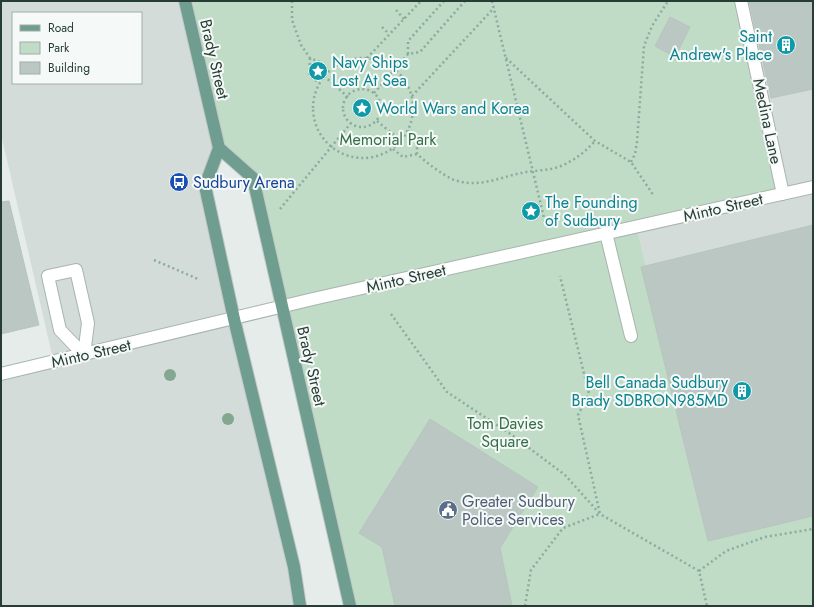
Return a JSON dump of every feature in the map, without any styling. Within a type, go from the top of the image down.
[{"type":"main road","name":"Brady Street","points":[[185,1],[219,148],[252,178],[283,307],[350,606]]},
{"type":"main road","points":[[219,148],[205,186],[234,319],[294,567],[300,606]]},
{"type":"street","name":"Medina Lane","points":[[741,1],[783,194]]},
{"type":"street","name":"Minto Street","points":[[1,374],[283,307],[813,187]]},
{"type":"street","points":[[606,233],[631,336]]},
{"type":"street","points":[[76,270],[88,323],[84,355],[60,330],[48,276],[76,270]]},
{"type":"path","points":[[292,1],[292,20],[295,34],[310,58],[309,75],[319,83]]},
{"type":"path","points":[[367,58],[421,1]]},
{"type":"path","points":[[408,54],[408,41],[444,1]]},
{"type":"path","points":[[374,93],[408,54],[420,52],[465,1]]},
{"type":"path","points":[[492,1],[545,222]]},
{"type":"path","points":[[631,162],[635,154],[637,142],[644,46],[652,26],[668,1]]},
{"type":"path","points":[[412,96],[494,8]]},
{"type":"path","points":[[396,10],[404,19]]},
{"type":"path","points":[[382,27],[389,34]]},
{"type":"path","points":[[310,58],[320,62],[330,70]]},
{"type":"path","points":[[367,58],[386,64],[395,69],[405,82],[412,96],[412,120],[408,131],[401,141],[393,149],[378,156],[362,159],[340,153],[331,147],[316,129],[313,117],[313,100],[319,83],[324,76],[341,63],[354,59],[367,58]]},
{"type":"path","points":[[506,58],[595,141],[631,162],[654,196]]},
{"type":"path","points":[[324,76],[348,97]]},
{"type":"path","points":[[360,89],[374,93],[381,107],[380,117],[377,121],[366,127],[359,127],[351,123],[344,111],[344,102],[348,97],[360,89]]},
{"type":"path","points":[[377,121],[401,141]]},
{"type":"path","points":[[278,211],[351,123]]},
{"type":"path","points":[[408,131],[417,140],[417,154]]},
{"type":"path","points":[[393,149],[403,157],[417,154],[452,179],[469,183],[490,182],[533,171],[559,167],[581,156],[595,141]]},
{"type":"path","points":[[154,260],[198,279]]},
{"type":"path","points":[[560,276],[589,394],[578,415],[600,514]]},
{"type":"path","points":[[390,314],[447,392],[512,435],[565,474],[600,514],[699,571],[707,606]]},
{"type":"path","points":[[525,606],[531,570],[562,528],[600,514]]},
{"type":"path","points":[[699,571],[726,551],[759,539],[813,529]]},
{"type":"shaded area","points":[[1,1],[187,1],[221,147],[203,185],[298,606],[1,606],[1,376],[54,363],[1,134]]},
{"type":"shaded area","points":[[743,1],[813,1],[813,514],[709,538],[636,225]]},
{"type":"green space","points":[[187,1],[743,1],[785,191],[636,225],[709,538],[813,514],[813,606],[352,606],[255,178],[221,147]]},
{"type":"building","name":"Saint Andrew's Place","points":[[749,1],[813,1],[813,89],[771,98]]},
{"type":"building","points":[[670,17],[690,27],[675,57],[655,46]]},
{"type":"building","points":[[9,201],[39,325],[1,334],[1,202]]},
{"type":"building","name":"Bell Canada Sudbury Brady SDBRON985MD","points":[[813,225],[813,516],[708,541],[641,267]]},
{"type":"building","name":"Greater Sudbury Police Services","points":[[430,419],[538,487],[500,548],[512,606],[395,606],[382,547],[359,533]]},
{"type":"place","name":"Saint Andrew's Place","points":[[786,45]]},
{"type":"place","name":"Navy Ships Lost At Sea","points":[[318,71]]},
{"type":"place","name":"World Wars and Korea","points":[[362,108]]},
{"type":"place","name":"Sudbury Arena","points":[[179,182]]},
{"type":"place","name":"The Founding of Sudbury","points":[[531,211]]},
{"type":"place","name":"Bell Canada Sudbury Brady SDBRON985MD","points":[[742,391]]},
{"type":"place","name":"Greater Sudbury Police Services","points":[[448,510]]},
{"type":"park label","name":"Memorial Park","points":[[388,139]]},
{"type":"park label","name":"Tom Davies Square","points":[[505,432]]}]
